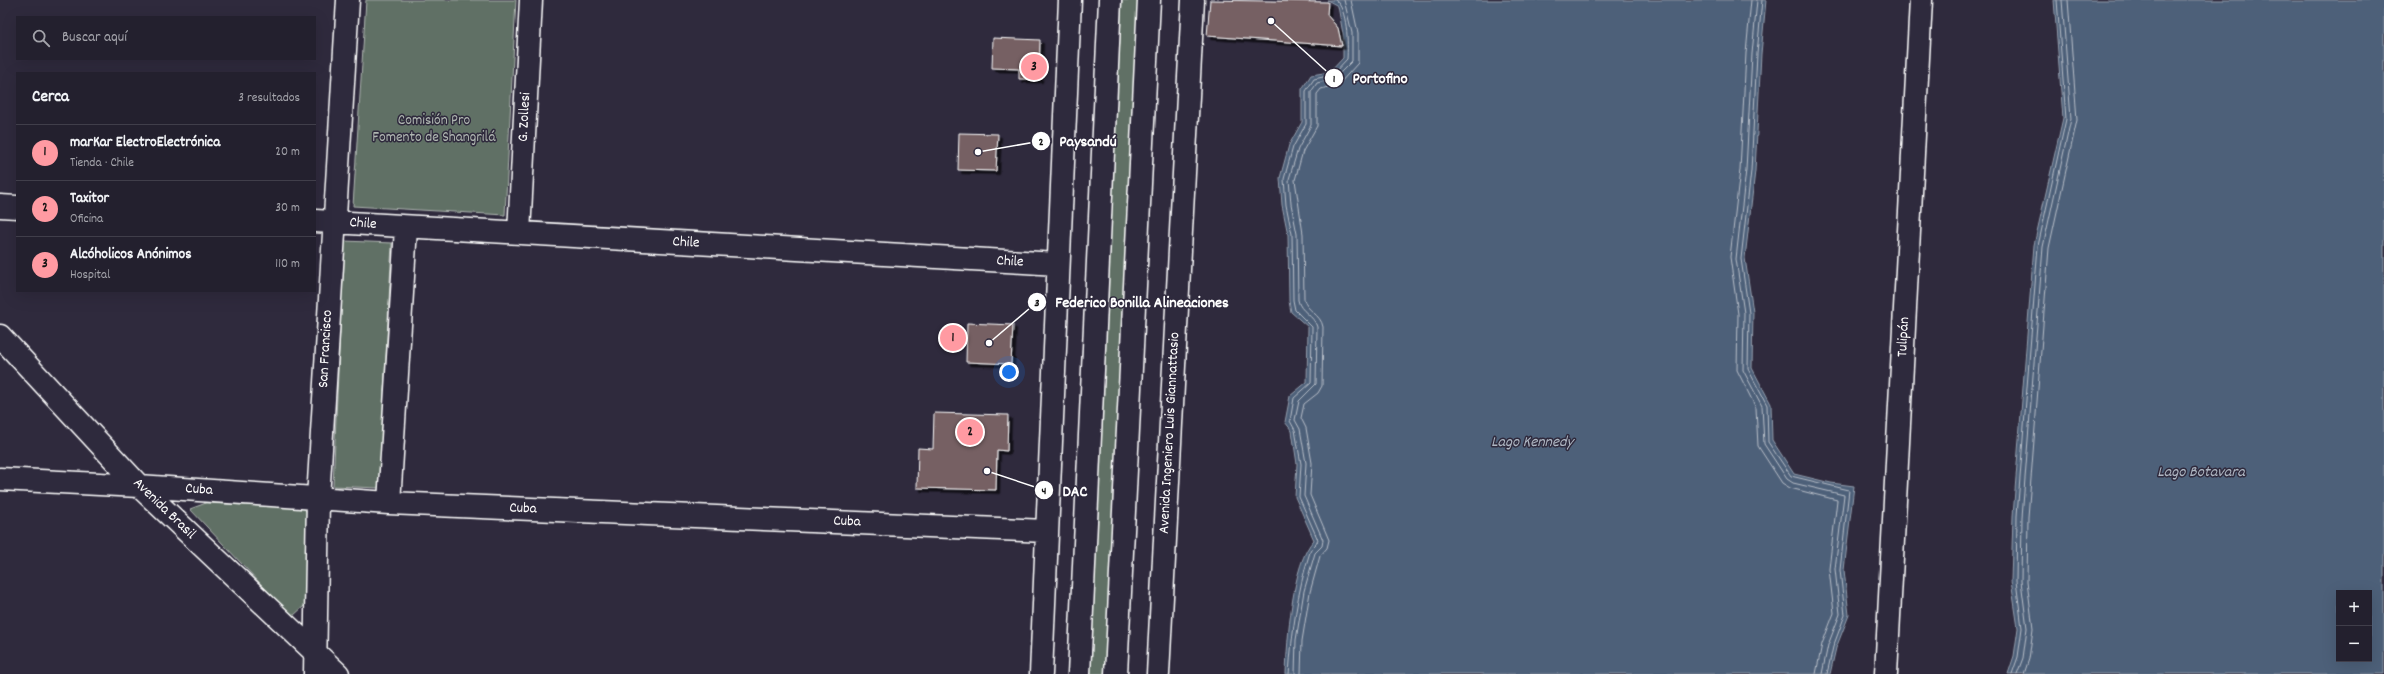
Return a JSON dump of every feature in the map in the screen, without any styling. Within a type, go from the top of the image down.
[{"type":"street","name":"San Francisco","points":[[316,663],[324,222],[348,0]]},
{"type":"street","name":"G. Zollesi","points":[[519,233],[531,0]]},
{"type":"street","points":[[1041,674],[1057,264],[1070,0]]},
{"type":"street","points":[[1079,674],[1110,0]]},
{"type":"street","points":[[1116,674],[1150,0]]},
{"type":"street","name":"Avenida Ingeniero Luis Giannattasio","points":[[1158,674],[1193,0]]},
{"type":"street","name":"Tulipán","points":[[1886,674],[1921,0]]},
{"type":"street","points":[[0,206],[16,207]]},
{"type":"street","name":"Chile","points":[[324,222],[406,228],[519,233],[1057,264]]},
{"type":"street","points":[[389,503],[406,228]]},
{"type":"street","name":"Avenida Brasil","points":[[0,336],[138,486],[316,663],[338,674]]},
{"type":"street","name":"Cuba","points":[[0,479],[138,486],[389,503],[1046,531]]},
{"type":"green space","name":"Comisión Pro Fomento de Shangrilá","points":[[366,0],[516,0],[505,215],[353,206]]},
{"type":"green space","points":[[1122,0],[1139,0],[1105,674],[1087,674]]},
{"type":"green space","points":[[344,241],[392,243],[379,488],[333,486]]},
{"type":"green space","points":[[206,503],[304,508],[309,517],[305,605],[292,617],[190,509]]},
{"type":"water","name":"Lago Kennedy","points":[[1327,0],[1766,0],[1761,54],[1755,171],[1745,258],[1753,312],[1752,368],[1771,404],[1772,440],[1794,474],[1831,483],[1854,486],[1844,570],[1849,615],[1836,648],[1830,674],[1286,674],[1289,623],[1292,603],[1300,566],[1314,540],[1295,497],[1297,464],[1292,431],[1285,422],[1290,396],[1307,382],[1308,327],[1291,312],[1289,301],[1288,235],[1282,205],[1280,178],[1289,145],[1302,122],[1302,89],[1311,75],[1330,72],[1343,58],[1343,34],[1338,6]]},
{"type":"water","name":"Lago Botavara","points":[[2054,0],[2384,0],[2384,674],[2008,674],[2014,656],[2018,628],[2011,581],[2013,516],[2034,245],[2063,118]]},
{"type":"building","points":[[1210,0],[1328,2],[1327,15],[1338,28],[1342,46],[1207,36]]},
{"type":"building","points":[[993,38],[1040,40],[1039,79],[1019,79],[1019,69],[992,68]]},
{"type":"building","points":[[959,133],[998,134],[996,171],[958,170]]},
{"type":"building","points":[[967,323],[1013,325],[1011,364],[966,362]]},
{"type":"building","points":[[934,413],[1008,415],[1007,451],[997,450],[996,490],[917,488],[918,448],[933,449]]},
{"type":"place","name":"Portofino","points":[[1271,21]]},
{"type":"place","name":"Alcóholicos Anónimos","points":[[1034,67]]},
{"type":"place","name":"Paysandú","points":[[978,152]]},
{"type":"place","name":"marKar ElectroElectrónica","points":[[953,338]]},
{"type":"place","name":"Federico Bonilla Alineaciones","points":[[989,343]]},
{"type":"place","name":"Taxitor","points":[[970,432]]},
{"type":"place","name":"DAC","points":[[987,471]]}]
